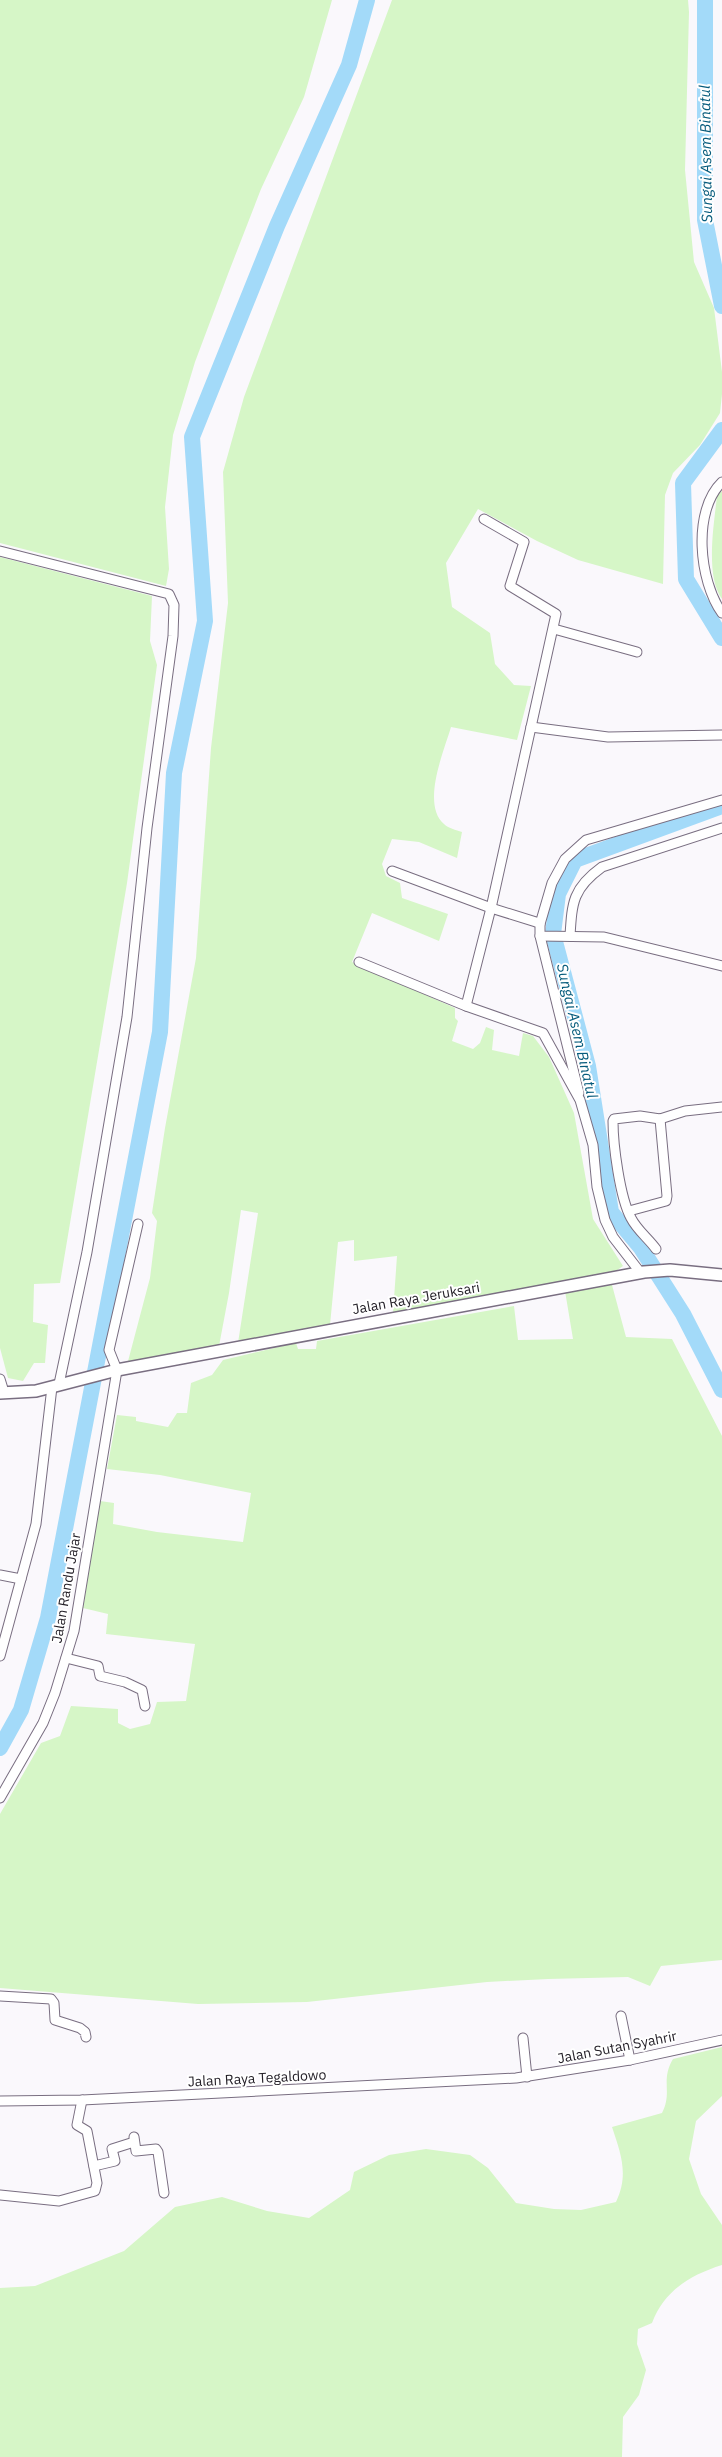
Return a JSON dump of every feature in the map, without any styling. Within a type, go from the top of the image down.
[{"type":"street","points":[[722,482],[716,488],[705,509],[703,535],[709,587],[714,601],[722,613]]},
{"type":"street","points":[[466,1006],[491,908],[554,629],[555,611],[509,585],[524,542],[484,519]]},
{"type":"street","points":[[0,551],[169,594],[174,605],[173,636],[153,781],[127,1017],[87,1252],[59,1384],[36,1524],[1,1650]]},
{"type":"street","points":[[554,629],[637,652]]},
{"type":"street","points":[[531,727],[608,737],[722,735]]},
{"type":"street","points":[[642,1272],[613,1237],[605,1220],[597,1188],[593,1145],[580,1100],[540,924],[552,883],[565,859],[586,840],[722,800]]},
{"type":"street","points":[[569,936],[572,902],[575,895],[597,871],[627,858],[722,828]]},
{"type":"street","points":[[392,871],[540,924]]},
{"type":"street","points":[[542,936],[604,937],[722,966]]},
{"type":"street","points":[[360,962],[466,1006],[543,1034],[580,1100]]},
{"type":"street","points":[[656,1249],[638,1229],[628,1211],[619,1171],[613,1121],[614,1119],[631,1116],[660,1119],[685,1111],[722,1107]]},
{"type":"street","points":[[628,1211],[666,1201],[660,1119]]},
{"type":"street","points":[[114,1371],[109,1350],[138,1224]]},
{"type":"street","name":"Jalan Raya Jeruksari","points":[[2,1392],[36,1391],[114,1371],[642,1272],[670,1270],[722,1276]]},
{"type":"street","name":"Jalan Randu Jajar","points":[[0,1798],[43,1723],[71,1659],[114,1371]]},
{"type":"street","points":[[0,1379],[2,1392]]},
{"type":"street","points":[[0,1576],[21,1579]]},
{"type":"street","points":[[71,1659],[98,1666],[100,1676],[125,1682],[142,1690],[145,1706]]},
{"type":"street","points":[[0,1996],[51,1999],[54,2003],[54,2020],[84,2030],[86,2037]]},
{"type":"street","points":[[621,2016],[630,2060]]},
{"type":"street","points":[[523,2038],[527,2077]]},
{"type":"street","name":"Jalan Sutan Syahrir","points":[[516,2078],[630,2060],[722,2040]]},
{"type":"street","name":"Jalan Raya Tegaldowo","points":[[0,2100],[82,2100],[516,2078]]},
{"type":"street","points":[[0,2194],[59,2201],[95,2192],[97,2183],[87,2132],[77,2125],[82,2100]]},
{"type":"street","points":[[94,2166],[115,2162],[114,2147],[134,2140],[136,2151],[156,2149],[158,2152],[164,2193]]},
{"type":"green space","points":[[0,0],[332,0],[304,97],[261,189],[228,274],[195,362],[173,435],[165,507],[169,569],[166,586],[0,543]]},
{"type":"green space","points":[[392,0],[688,0],[685,170],[694,262],[714,308],[722,372],[722,394],[720,413],[700,445],[673,473],[665,495],[663,584],[578,560],[537,541],[478,509],[446,563],[452,607],[490,633],[495,664],[514,685],[531,686],[517,740],[451,727],[436,777],[434,804],[437,815],[444,824],[462,832],[457,858],[419,842],[392,839],[382,864],[386,876],[400,883],[402,898],[448,914],[439,941],[372,913],[352,962],[455,1008],[455,1018],[458,1021],[452,1041],[473,1049],[480,1043],[486,1027],[494,1030],[492,1050],[519,1056],[523,1033],[533,1036],[549,1057],[574,1113],[593,1219],[623,1266],[613,1273],[393,1313],[397,1256],[354,1261],[354,1240],[338,1242],[330,1325],[238,1343],[258,1213],[241,1210],[219,1346],[127,1365],[150,1278],[157,1221],[152,1213],[165,1128],[196,958],[211,748],[228,603],[223,472],[244,397]]},
{"type":"green space","points":[[722,491],[722,599],[714,577],[712,549],[717,496]]},
{"type":"green space","points":[[0,557],[152,596],[150,641],[157,665],[127,883],[60,1283],[34,1284],[33,1322],[48,1325],[45,1363],[34,1363],[23,1381],[8,1378],[0,1348]]},
{"type":"green space","points":[[612,1285],[626,1337],[672,1339],[722,1436],[722,1960],[661,1966],[650,1986],[628,1977],[548,1979],[487,1982],[307,2002],[198,2004],[0,1988],[0,1814],[41,1743],[60,1736],[71,1706],[118,1709],[118,1723],[130,1729],[150,1724],[157,1702],[186,1701],[195,1644],[106,1634],[108,1614],[83,1608],[100,1501],[114,1503],[113,1524],[157,1532],[243,1542],[251,1493],[160,1475],[107,1469],[117,1415],[136,1417],[136,1421],[168,1427],[177,1413],[187,1413],[191,1383],[212,1375],[223,1360],[296,1343],[298,1349],[316,1349],[317,1341],[514,1306],[518,1340],[573,1339],[565,1291]]},
{"type":"green space","points":[[722,2047],[722,2096],[696,2121],[689,2159],[701,2194],[722,2225],[722,2265],[689,2279],[671,2293],[657,2312],[652,2323],[638,2329],[637,2344],[646,2370],[639,2395],[623,2417],[622,2457],[0,2457],[0,2288],[35,2286],[124,2251],[175,2207],[222,2197],[267,2211],[309,2218],[350,2190],[354,2172],[389,2155],[426,2149],[470,2155],[488,2168],[516,2203],[554,2209],[581,2210],[616,2202],[623,2174],[621,2155],[612,2127],[662,2113],[667,2098],[667,2074],[673,2059]]},
{"type":"waterway","points":[[0,1748],[21,1710],[48,1618],[160,1032],[174,773],[205,621],[192,437],[277,226],[349,65],[367,0]]},
{"type":"waterway","name":"Sungai Asem Binatul","points":[[705,0],[705,220],[722,306]]},
{"type":"waterway","name":"Sungai Asem Binatul","points":[[722,430],[683,483],[686,579],[722,638]]},
{"type":"waterway","name":"Sungai Asem Binatul","points":[[722,806],[575,860],[558,894],[553,934],[588,1066],[611,1212],[641,1248],[683,1314],[722,1390]]}]
